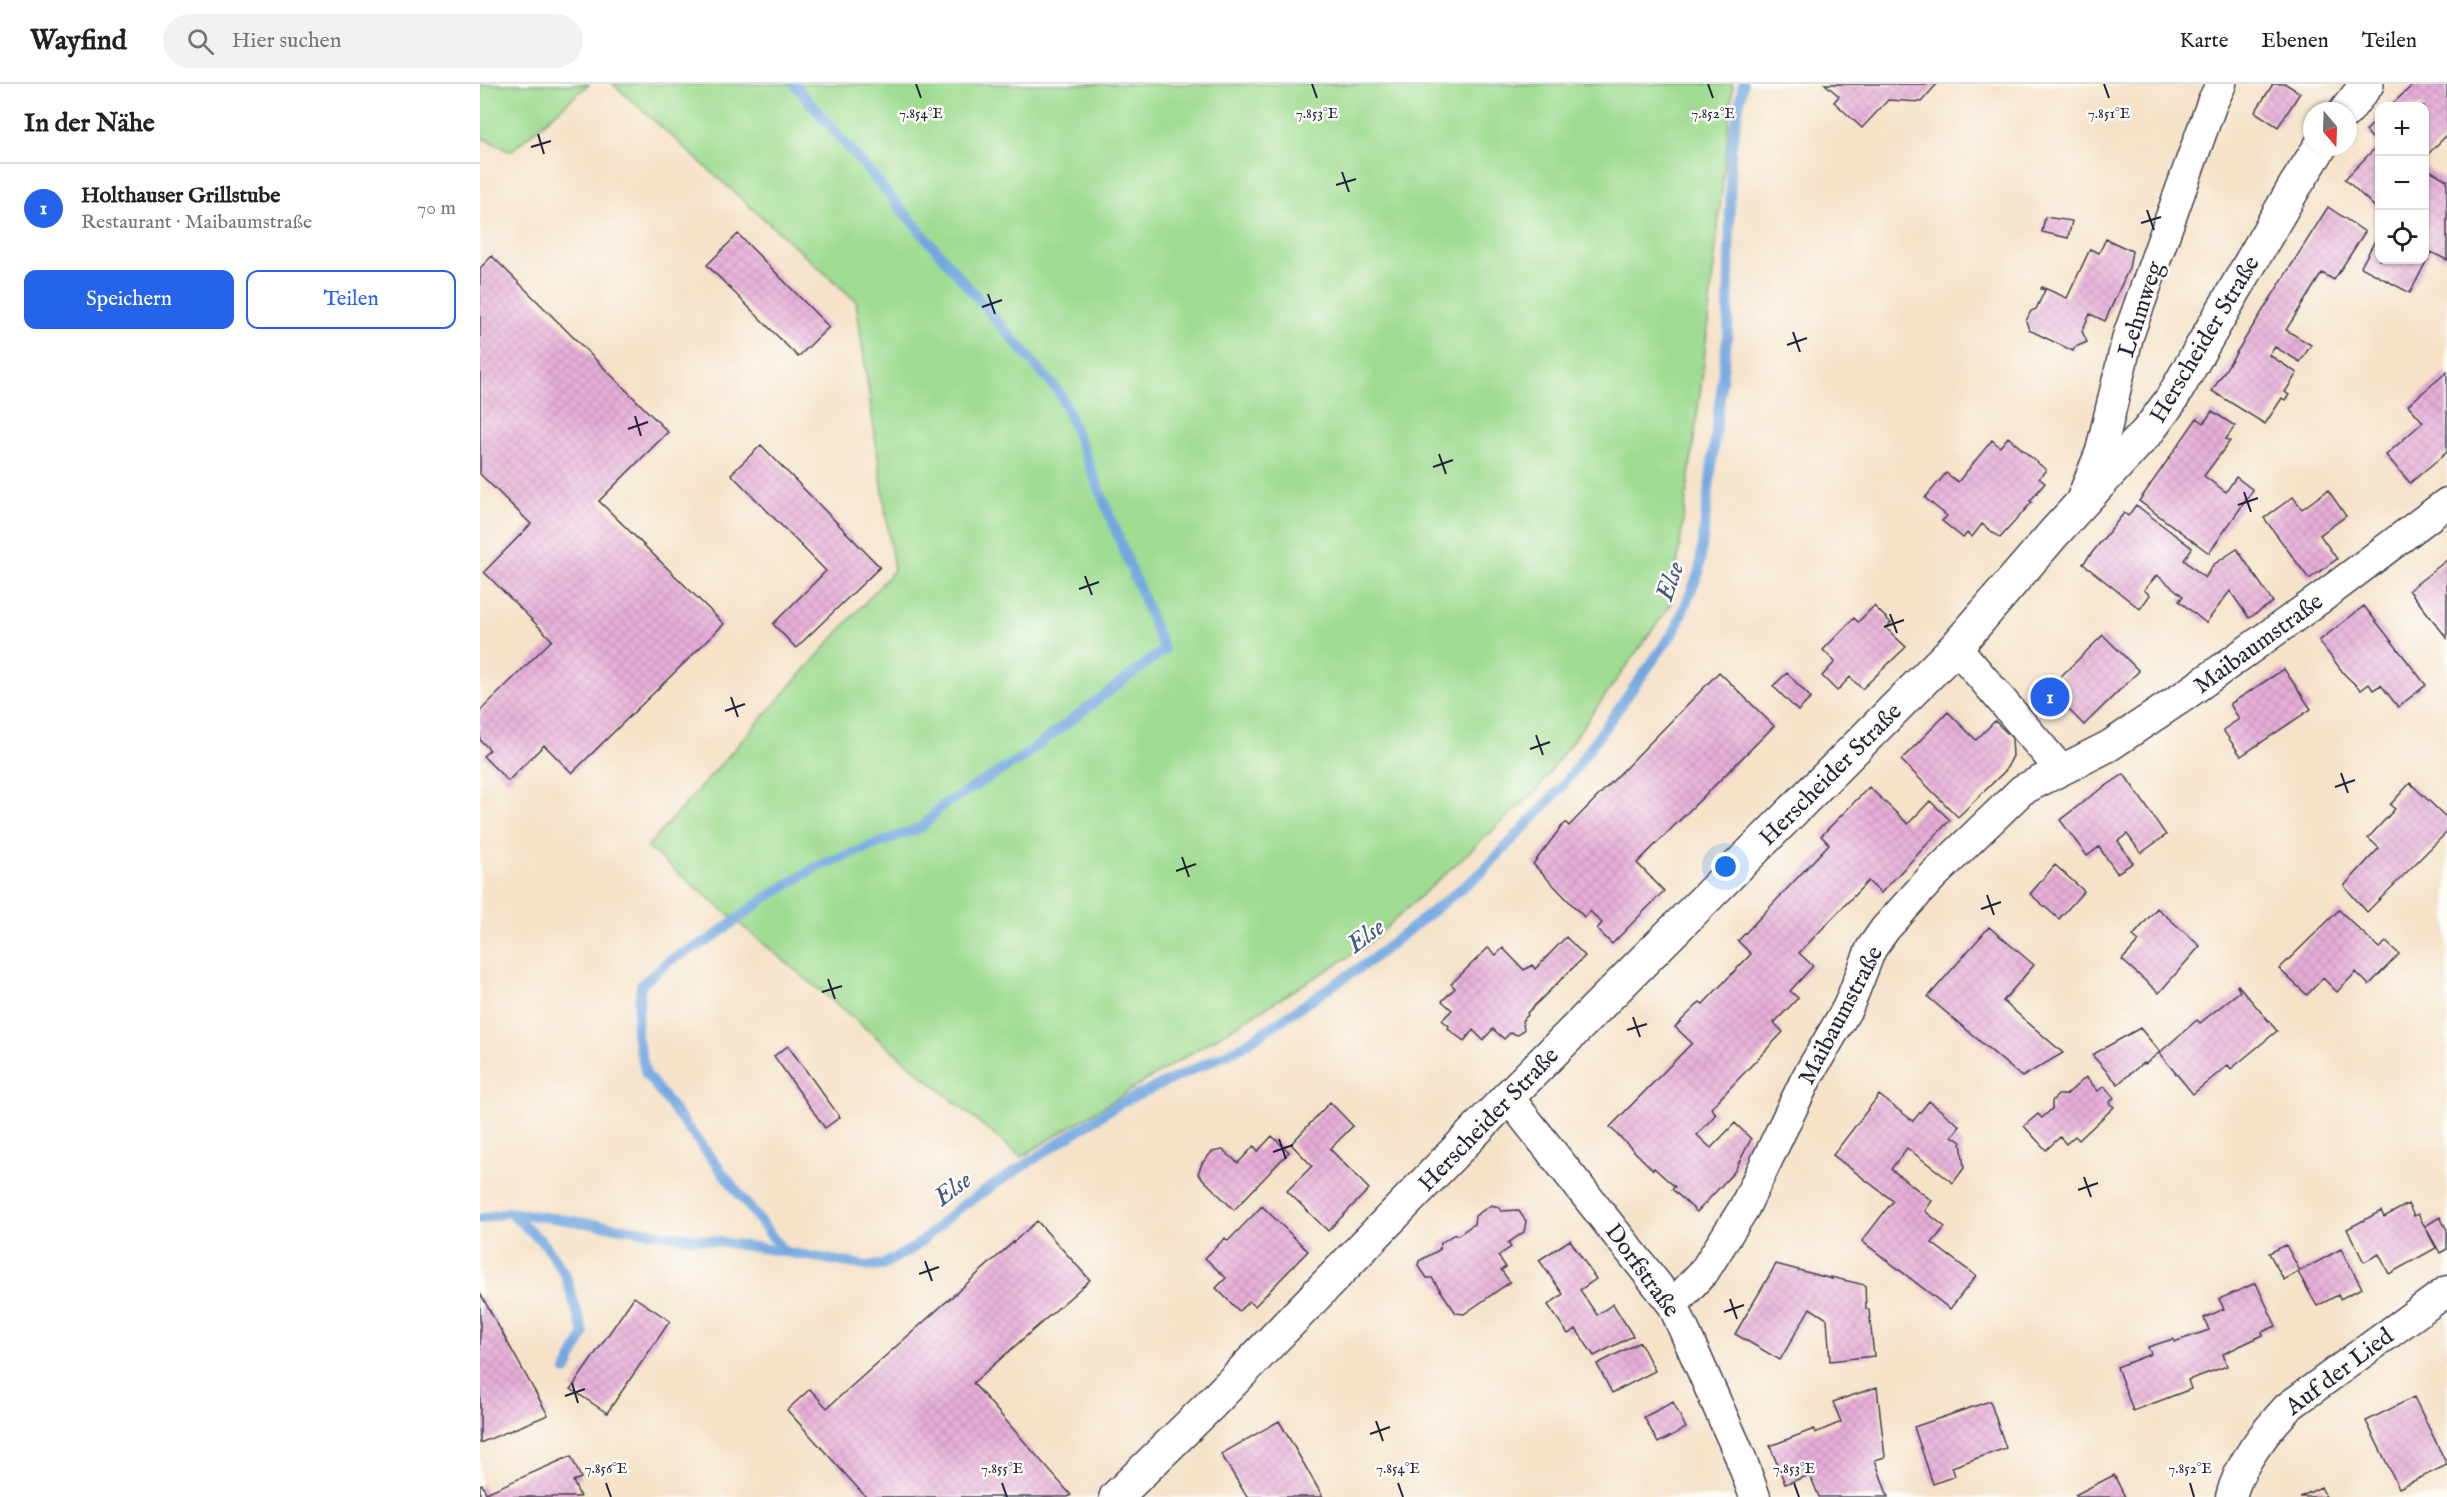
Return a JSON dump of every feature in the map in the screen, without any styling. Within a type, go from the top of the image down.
[{"type":"main road","points":[[2353,102],[2367,84]]},
{"type":"main road","name":"Herscheider Straße","points":[[1116,1497],[1217,1398],[1508,1097],[1956,647],[2080,504],[2149,430],[2171,400],[2314,156]]},
{"type":"street","name":"Lehmweg","points":[[2080,504],[2101,451],[2128,336],[2212,103],[2221,84]]},
{"type":"street","name":"Maibaumstraße","points":[[1673,1305],[1705,1270],[1743,1208],[1806,1078],[1848,1007],[1872,949],[1886,929],[1964,845],[2022,790],[2109,746],[2184,696],[2325,595],[2447,503]]},
{"type":"street","points":[[1956,647],[2061,770]]},
{"type":"street","name":"Dorfstraße","points":[[1508,1097],[1673,1305],[1740,1456],[1755,1497]]},
{"type":"street","name":"Auf der Lied","points":[[2231,1497],[2241,1469],[2274,1422],[2288,1407],[2447,1291]]},
{"type":"green space","points":[[480,84],[589,84],[511,151],[480,137]]},
{"type":"green space","points":[[613,84],[1733,84],[1702,379],[1672,603],[1537,790],[1365,947],[1021,1157],[647,847],[894,570],[856,301]]},
{"type":"building","points":[[1825,84],[1937,84],[1921,102],[1888,100],[1862,128],[1834,102],[1839,96]]},
{"type":"building","points":[[2273,84],[2286,84],[2300,93],[2278,127],[2255,112]]},
{"type":"building","points":[[2414,84],[2447,84],[2447,135],[2429,153],[2429,102],[2394,102]]},
{"type":"building","points":[[2375,121],[2375,142],[2366,131]]},
{"type":"building","points":[[2375,148],[2375,207],[2345,179]]},
{"type":"building","points":[[2429,170],[2447,180],[2447,260],[2431,252],[2429,256]]},
{"type":"building","points":[[2328,207],[2365,232],[2334,280],[2322,273],[2286,330],[2311,345],[2300,362],[2275,347],[2269,355],[2297,373],[2285,392],[2289,395],[2285,400],[2282,398],[2265,424],[2212,391]]},
{"type":"building","points":[[2045,217],[2072,221],[2068,238],[2042,232]]},
{"type":"building","points":[[738,234],[829,327],[798,357],[707,265]]},
{"type":"building","points":[[2106,239],[2132,251],[2129,268],[2105,321],[2090,314],[2082,331],[2087,342],[2075,347],[2073,351],[2029,330],[2026,321],[2031,311],[2036,309],[2045,290],[2041,289],[2042,287],[2067,298],[2090,249],[2099,253]]},
{"type":"building","points":[[2375,241],[2375,264],[2425,264],[2410,293],[2361,267]]},
{"type":"building","points":[[492,256],[668,432],[599,501],[724,624],[572,773],[544,745],[508,781],[483,756],[490,750],[480,740],[480,711],[552,640],[484,572],[531,524],[480,474],[480,268]]},
{"type":"building","points":[[2447,372],[2447,452],[2410,483],[2386,455],[2423,422],[2408,405]]},
{"type":"building","points":[[2212,411],[2235,426],[2226,439],[2230,441],[2204,476],[2226,492],[2236,477],[2253,490],[2209,553],[2139,501],[2197,418],[2204,423]]},
{"type":"building","points":[[2008,437],[2046,470],[2039,478],[2045,483],[2030,501],[2032,502],[2000,538],[1982,524],[1972,537],[1967,533],[1963,538],[1942,521],[1947,516],[1925,498],[1946,473],[1958,482],[1992,440],[2000,447]]},
{"type":"building","points":[[761,445],[880,567],[796,648],[773,624],[826,571],[731,474]]},
{"type":"building","points":[[2328,490],[2346,516],[2320,535],[2337,559],[2309,579],[2264,518],[2293,497],[2302,509]]},
{"type":"building","points":[[2136,505],[2192,548],[2184,560],[2205,578],[2213,565],[2237,549],[2273,602],[2249,618],[2230,591],[2206,623],[2179,601],[2183,596],[2157,575],[2144,590],[2150,595],[2140,609],[2083,564],[2124,513],[2128,516]]},
{"type":"building","points":[[2447,560],[2447,638],[2409,590]]},
{"type":"building","points":[[1874,606],[1891,623],[1886,628],[1906,647],[1862,689],[1850,677],[1837,691],[1822,676],[1835,662],[1823,650],[1854,618],[1858,622]]},
{"type":"building","points":[[2364,606],[2426,685],[2398,707],[2381,685],[2373,690],[2369,684],[2361,690],[2345,675],[2319,641]]},
{"type":"building","points":[[2103,635],[2139,671],[2084,725],[2048,689]]},
{"type":"building","points":[[2284,669],[2311,709],[2241,756],[2223,730],[2239,719],[2230,704]]},
{"type":"building","points":[[1719,672],[1774,726],[1637,863],[1664,891],[1612,944],[1597,929],[1602,923],[1590,911],[1584,917],[1533,864],[1562,826],[1566,823],[1569,826]]},
{"type":"building","points":[[1787,673],[1811,698],[1798,711],[1773,686]]},
{"type":"building","points":[[1948,712],[1976,740],[1995,721],[2012,738],[2013,756],[2005,771],[1958,817],[1901,760]]},
{"type":"building","points":[[2124,774],[2166,835],[2141,853],[2127,834],[2118,841],[2133,863],[2117,873],[2099,847],[2087,856],[2060,820]]},
{"type":"building","points":[[2410,783],[2447,818],[2447,832],[2367,912],[2344,886],[2379,848],[2368,838],[2395,809],[2390,805]]},
{"type":"building","points":[[1869,787],[1908,824],[1930,801],[1950,820],[1881,893],[1868,881],[1799,953],[1813,966],[1790,991],[1798,998],[1774,1023],[1783,1032],[1711,1108],[1716,1114],[1697,1135],[1711,1148],[1735,1123],[1751,1139],[1734,1172],[1697,1212],[1672,1189],[1675,1187],[1654,1168],[1653,1170],[1610,1127],[1692,1043],[1675,1027],[1700,1002],[1703,1004],[1751,954],[1738,941],[1829,844],[1821,836]]},
{"type":"building","points":[[2055,865],[2084,891],[2059,919],[2030,894]]},
{"type":"building","points":[[2157,908],[2200,946],[2159,993],[2122,960],[2139,941],[2133,936]]},
{"type":"building","points":[[2339,910],[2379,948],[2386,942],[2399,954],[2369,985],[2356,972],[2337,992],[2323,978],[2307,995],[2279,969]]},
{"type":"building","points":[[1989,927],[2034,965],[2003,1001],[2063,1053],[2022,1077],[1928,997]]},
{"type":"building","points":[[1566,937],[1585,956],[1527,1013],[1528,1015],[1522,1021],[1524,1029],[1518,1035],[1510,1033],[1504,1039],[1493,1029],[1483,1040],[1473,1030],[1464,1041],[1448,1029],[1449,1026],[1442,1020],[1452,1010],[1442,1001],[1455,988],[1451,984],[1488,948],[1496,955],[1503,948],[1524,970],[1532,965],[1535,969]]},
{"type":"building","points":[[2238,985],[2277,1031],[2231,1069],[2228,1065],[2193,1094],[2159,1053],[2197,1020],[2200,1023],[2240,991]]},
{"type":"building","points":[[2140,1028],[2160,1052],[2118,1084],[2092,1055]]},
{"type":"building","points":[[788,1046],[840,1117],[825,1128],[774,1056]]},
{"type":"building","points":[[2086,1077],[2098,1091],[2104,1086],[2114,1098],[2109,1103],[2114,1107],[2079,1140],[2075,1136],[2066,1144],[2060,1137],[2046,1150],[2024,1126],[2038,1114],[2042,1118],[2052,1109],[2052,1101],[2058,1095],[2066,1095]]},
{"type":"building","points":[[1879,1095],[1913,1121],[1929,1101],[1960,1126],[1952,1136],[1961,1142],[1964,1168],[1953,1183],[1907,1148],[1891,1169],[1932,1201],[1925,1211],[1945,1227],[1932,1243],[1976,1276],[1950,1309],[1862,1241],[1893,1201],[1833,1155]]},
{"type":"building","points":[[1330,1102],[1353,1126],[1330,1149],[1369,1189],[1328,1231],[1287,1191],[1312,1166],[1291,1144]]},
{"type":"building","points":[[1272,1136],[1289,1152],[1234,1210],[1198,1174],[1202,1163],[1212,1152],[1223,1150],[1238,1163],[1254,1146],[1258,1151]]},
{"type":"building","points":[[2408,1204],[2414,1216],[2418,1214],[2436,1248],[2389,1274],[2379,1254],[2364,1262],[2347,1229],[2381,1211],[2384,1217]]},
{"type":"building","points":[[1491,1205],[1498,1207],[1501,1211],[1518,1210],[1526,1221],[1524,1232],[1508,1243],[1511,1247],[1498,1256],[1506,1267],[1501,1270],[1510,1282],[1464,1314],[1456,1313],[1432,1278],[1427,1278],[1418,1265],[1419,1261],[1439,1250],[1441,1243],[1474,1224],[1475,1216]]},
{"type":"building","points":[[1262,1206],[1308,1251],[1255,1306],[1249,1301],[1239,1311],[1216,1288],[1226,1278],[1205,1258],[1225,1238],[1228,1241]]},
{"type":"building","points":[[2440,1217],[2447,1230],[2447,1249],[2440,1253],[2425,1226]]},
{"type":"building","points":[[1037,1221],[1090,1280],[973,1383],[1071,1495],[1068,1497],[866,1497],[787,1410],[810,1389],[827,1408]]},
{"type":"building","points":[[1570,1240],[1596,1279],[1580,1290],[1597,1315],[1613,1304],[1633,1336],[1594,1356],[1576,1329],[1568,1334],[1548,1305],[1563,1294],[1539,1260]]},
{"type":"building","points":[[2286,1245],[2300,1271],[2284,1280],[2269,1253]]},
{"type":"building","points":[[2341,1249],[2362,1288],[2340,1299],[2338,1295],[2317,1306],[2298,1272]]},
{"type":"building","points":[[1776,1264],[1865,1285],[1866,1309],[1869,1310],[1874,1356],[1830,1361],[1827,1319],[1810,1308],[1780,1360],[1735,1334]]},
{"type":"building","points":[[2256,1283],[2276,1326],[2262,1332],[2263,1335],[2223,1354],[2227,1366],[2188,1380],[2191,1389],[2133,1411],[2117,1367],[2151,1354],[2148,1347],[2173,1339],[2174,1342],[2209,1330],[2204,1318],[2224,1309],[2219,1299]]},
{"type":"building","points":[[480,1293],[548,1415],[480,1443]]},
{"type":"building","points":[[634,1297],[670,1321],[607,1413],[571,1389]]},
{"type":"building","points":[[1640,1342],[1655,1371],[1612,1393],[1597,1364]]},
{"type":"building","points":[[1877,1387],[1885,1457],[1875,1460],[1888,1497],[1819,1497],[1810,1475],[1785,1484],[1770,1446],[1814,1429],[1815,1433],[1841,1422],[1833,1402]]},
{"type":"building","points":[[2414,1397],[2447,1465],[2399,1488],[2366,1421]]},
{"type":"building","points":[[1990,1401],[2006,1448],[1952,1467],[1955,1476],[1933,1484],[1914,1427]]},
{"type":"building","points":[[1673,1402],[1686,1428],[1658,1443],[1644,1417]]},
{"type":"building","points":[[1279,1421],[1323,1497],[1247,1497],[1221,1454]]},
{"type":"building","points":[[571,1456],[581,1478],[573,1481],[580,1497],[480,1497],[480,1485],[482,1484],[486,1493]]},
{"type":"building","points":[[2114,1475],[2125,1497],[2077,1497],[2075,1495]]},
{"type":"building","points":[[2321,1487],[2326,1497],[2300,1497]]},
{"type":"waterway","points":[[784,1252],[646,1074],[636,1033],[641,985],[670,960],[711,939],[761,901],[816,867],[922,827],[942,806],[1017,761],[1164,650],[1061,395],[794,84]]},
{"type":"waterway","name":"Else","points":[[480,1219],[509,1212],[762,1248],[867,1266],[882,1265],[915,1247],[960,1207],[1119,1104],[1241,1047],[1371,960],[1482,872],[1562,787],[1675,630],[1699,572],[1728,330],[1731,149],[1743,84]]},
{"type":"waterway","points":[[509,1212],[544,1243],[565,1274],[584,1334],[566,1371]]},
{"type":"place","name":"Holthauser Grillstube","points":[[2050,697]]}]
